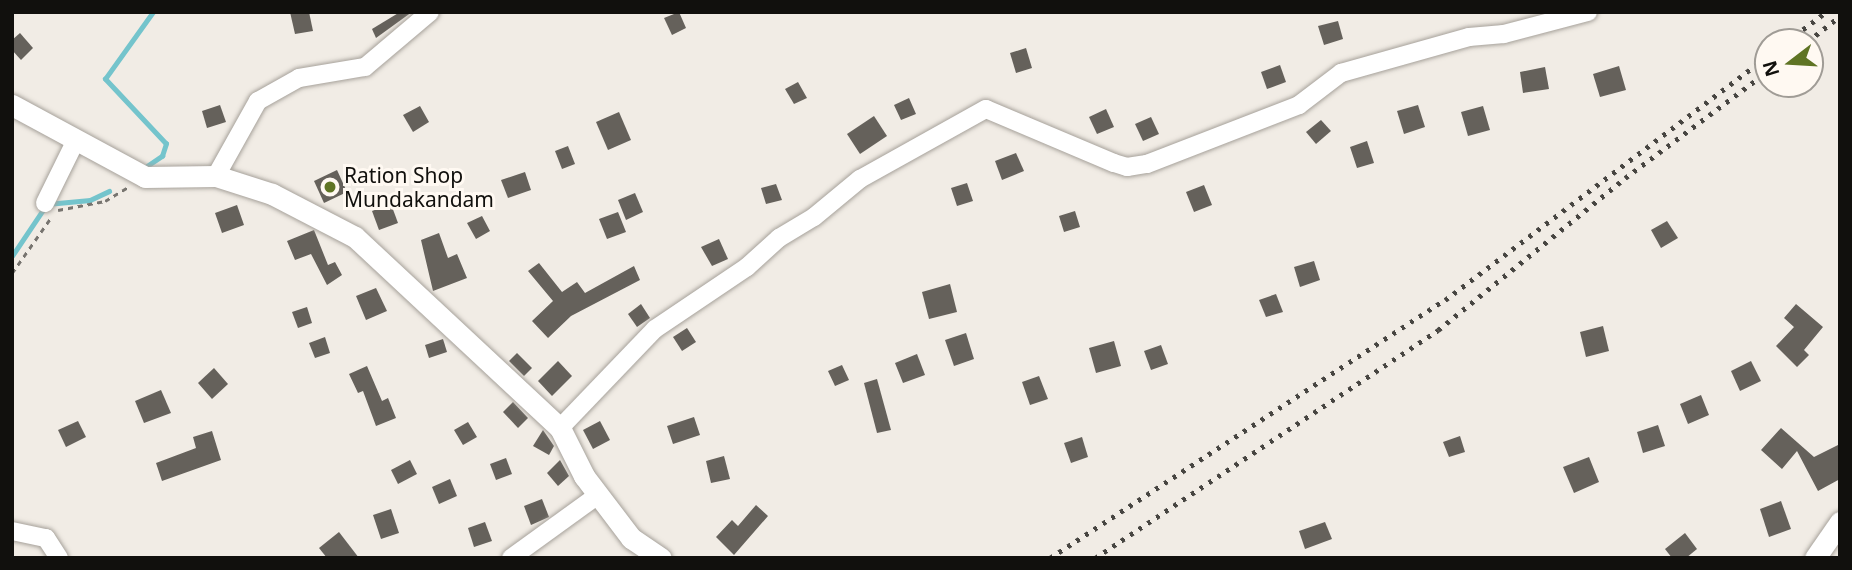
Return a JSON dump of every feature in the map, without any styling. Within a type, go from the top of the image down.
[{"type":"street","points":[[216,176],[258,101],[299,78],[365,67],[430,12]]},
{"type":"street","points":[[560,428],[655,329],[747,267],[779,238],[814,217],[860,179],[986,109],[1114,163],[1127,167],[1147,164],[1298,105],[1341,72],[1469,37],[1504,34],[1588,12]]},
{"type":"street","points":[[12,105],[75,142],[145,177],[216,176],[272,194],[355,237],[560,428],[598,495],[631,538],[661,558]]},
{"type":"street","points":[[45,203],[75,142]]},
{"type":"street","points":[[511,558],[598,495]]},
{"type":"street","points":[[1815,558],[1840,522]]},
{"type":"street","points":[[12,531],[46,538],[60,558]]},
{"type":"path","points":[[12,273],[44,231],[53,211],[105,201],[145,177]]},
{"type":"building","points":[[290,12],[309,12],[313,31],[295,34]]},
{"type":"building","points":[[400,12],[412,12],[376,38],[372,29]]},
{"type":"building","points":[[679,12],[686,28],[672,35],[664,18]]},
{"type":"building","points":[[1338,21],[1343,39],[1324,45],[1318,26]]},
{"type":"building","points":[[20,33],[33,48],[21,60],[12,50],[12,40]]},
{"type":"building","points":[[1026,48],[1032,68],[1016,73],[1010,53]]},
{"type":"building","points":[[1280,65],[1286,82],[1267,89],[1261,72]]},
{"type":"building","points":[[1619,66],[1626,90],[1600,97],[1593,74]]},
{"type":"building","points":[[1545,67],[1549,89],[1523,93],[1520,72]]},
{"type":"building","points":[[798,82],[807,98],[794,104],[785,89]]},
{"type":"building","points":[[909,98],[916,114],[901,120],[894,105]]},
{"type":"building","points":[[220,105],[226,122],[207,128],[202,111]]},
{"type":"building","points":[[1418,105],[1425,127],[1404,134],[1397,111]]},
{"type":"building","points":[[420,106],[429,122],[413,132],[403,115]]},
{"type":"building","points":[[1483,106],[1490,130],[1468,136],[1461,112]]},
{"type":"building","points":[[1106,109],[1114,127],[1097,134],[1089,117]]},
{"type":"building","points":[[619,112],[631,140],[608,150],[596,122]]},
{"type":"building","points":[[874,116],[887,136],[860,154],[847,134]]},
{"type":"building","points":[[1151,117],[1159,134],[1143,141],[1135,124]]},
{"type":"building","points":[[1321,120],[1331,131],[1316,144],[1306,132]]},
{"type":"building","points":[[1367,141],[1374,163],[1357,168],[1350,147]]},
{"type":"building","points":[[568,146],[575,164],[562,169],[555,151]]},
{"type":"building","points":[[1016,153],[1024,171],[1002,180],[995,161]]},
{"type":"building","name":"Ration Shop Mundakandam","points":[[337,170],[347,192],[324,203],[314,181]]},
{"type":"building","points":[[525,172],[531,190],[508,198],[501,180]]},
{"type":"building","points":[[967,183],[973,201],[957,206],[951,188]]},
{"type":"building","points":[[776,184],[782,200],[766,204],[761,188]]},
{"type":"building","points":[[1204,185],[1212,205],[1194,212],[1186,192]]},
{"type":"building","points":[[635,193],[643,212],[626,220],[618,200]]},
{"type":"building","points":[[391,204],[398,223],[379,230],[372,211]]},
{"type":"building","points":[[237,205],[244,225],[222,233],[215,213]]},
{"type":"building","points":[[1075,211],[1080,227],[1064,232],[1059,216]]},
{"type":"building","points":[[618,212],[626,232],[607,239],[599,219]]},
{"type":"building","points":[[482,216],[490,231],[476,239],[467,223]]},
{"type":"building","points":[[1667,221],[1678,238],[1661,248],[1651,230]]},
{"type":"building","points":[[314,230],[328,265],[335,262],[342,275],[327,285],[311,254],[295,260],[287,241]]},
{"type":"building","points":[[439,233],[448,258],[457,254],[467,278],[433,291],[421,240]]},
{"type":"building","points":[[719,239],[728,259],[712,266],[701,247]]},
{"type":"building","points":[[1314,261],[1320,280],[1300,287],[1294,267]]},
{"type":"building","points":[[539,263],[562,292],[577,282],[585,293],[634,266],[640,280],[571,316],[548,338],[532,321],[553,301],[528,271]]},
{"type":"building","points":[[950,284],[957,312],[929,319],[922,292]]},
{"type":"building","points":[[376,288],[387,311],[366,320],[356,296]]},
{"type":"building","points":[[1276,294],[1283,312],[1266,317],[1259,300]]},
{"type":"building","points":[[641,304],[650,318],[637,327],[628,314]]},
{"type":"building","points":[[1796,304],[1823,327],[1804,350],[1809,355],[1797,367],[1776,346],[1794,327],[1784,318]]},
{"type":"building","points":[[307,307],[312,323],[298,328],[292,312]]},
{"type":"building","points":[[1603,326],[1609,351],[1586,357],[1580,332]]},
{"type":"building","points":[[687,328],[696,342],[682,351],[673,337]]},
{"type":"building","points":[[966,333],[974,359],[954,366],[945,340]]},
{"type":"building","points":[[325,337],[330,353],[315,358],[309,343]]},
{"type":"building","points":[[443,339],[447,352],[429,358],[425,345]]},
{"type":"building","points":[[1114,341],[1121,366],[1096,373],[1089,348]]},
{"type":"building","points":[[1161,345],[1168,364],[1151,370],[1144,351]]},
{"type":"building","points":[[517,353],[532,368],[524,376],[509,361]]},
{"type":"building","points":[[917,354],[925,375],[903,383],[895,363]]},
{"type":"building","points":[[558,361],[572,376],[552,396],[538,381]]},
{"type":"building","points":[[1751,361],[1761,381],[1740,391],[1731,371]]},
{"type":"building","points":[[842,365],[849,380],[835,386],[828,371]]},
{"type":"building","points":[[367,366],[382,401],[388,398],[396,418],[376,426],[363,391],[358,393],[349,374]]},
{"type":"building","points":[[214,368],[228,384],[212,399],[198,383]]},
{"type":"building","points":[[1039,376],[1048,399],[1030,405],[1022,382]]},
{"type":"building","points":[[877,379],[891,430],[877,433],[864,383]]},
{"type":"building","points":[[161,390],[171,413],[144,423],[135,401]]},
{"type":"building","points":[[1701,395],[1709,415],[1688,424],[1680,404]]},
{"type":"building","points":[[513,402],[528,418],[518,428],[503,412]]},
{"type":"building","points":[[694,417],[700,435],[673,444],[667,426]]},
{"type":"building","points":[[78,421],[86,437],[66,447],[58,430]]},
{"type":"building","points":[[600,421],[610,440],[593,449],[583,430]]},
{"type":"building","points":[[468,422],[477,437],[463,445],[454,430]]},
{"type":"building","points":[[1658,425],[1665,446],[1643,453],[1637,432]]},
{"type":"building","points":[[1781,428],[1814,457],[1840,444],[1840,479],[1818,491],[1797,451],[1782,469],[1761,450]]},
{"type":"building","points":[[543,430],[554,446],[549,455],[533,446]]},
{"type":"building","points":[[212,431],[221,460],[162,481],[156,463],[196,448],[193,437]]},
{"type":"building","points":[[1460,436],[1465,452],[1449,457],[1443,442]]},
{"type":"building","points":[[1082,437],[1088,457],[1071,463],[1064,443]]},
{"type":"building","points":[[724,456],[730,479],[711,483],[706,461]]},
{"type":"building","points":[[1589,457],[1599,482],[1574,493],[1563,467]]},
{"type":"building","points":[[506,458],[512,474],[496,480],[490,464]]},
{"type":"building","points":[[410,460],[417,474],[398,484],[391,470]]},
{"type":"building","points":[[560,460],[569,476],[558,486],[547,473]]},
{"type":"building","points":[[450,479],[457,496],[439,504],[432,487]]},
{"type":"building","points":[[542,499],[549,517],[531,525],[524,506]]},
{"type":"building","points":[[1781,501],[1791,529],[1769,537],[1760,509]]},
{"type":"building","points":[[756,505],[768,516],[734,555],[716,537],[732,520],[738,526]]},
{"type":"building","points":[[391,509],[399,533],[381,539],[373,515]]},
{"type":"building","points":[[485,522],[492,541],[474,547],[468,528]]},
{"type":"building","points":[[1325,522],[1332,539],[1305,549],[1299,531]]},
{"type":"building","points":[[339,532],[359,558],[327,558],[319,548]]},
{"type":"building","points":[[1685,533],[1697,549],[1686,558],[1672,558],[1665,549]]},
{"type":"waterway","points":[[144,168],[162,156],[166,144],[105,79],[153,12]]},
{"type":"waterway","points":[[12,256],[47,204],[90,200],[109,191]]},
{"type":"railway","points":[[1805,28],[1826,12]]},
{"type":"railway","points":[[1824,29],[1840,16]]},
{"type":"railway","points":[[1050,558],[1445,300],[1754,67]]},
{"type":"railway","points":[[1095,558],[1438,330],[1625,178],[1754,81]]},
{"type":"place","name":"Ration Shop Mundakandam","points":[[330,187]]}]
